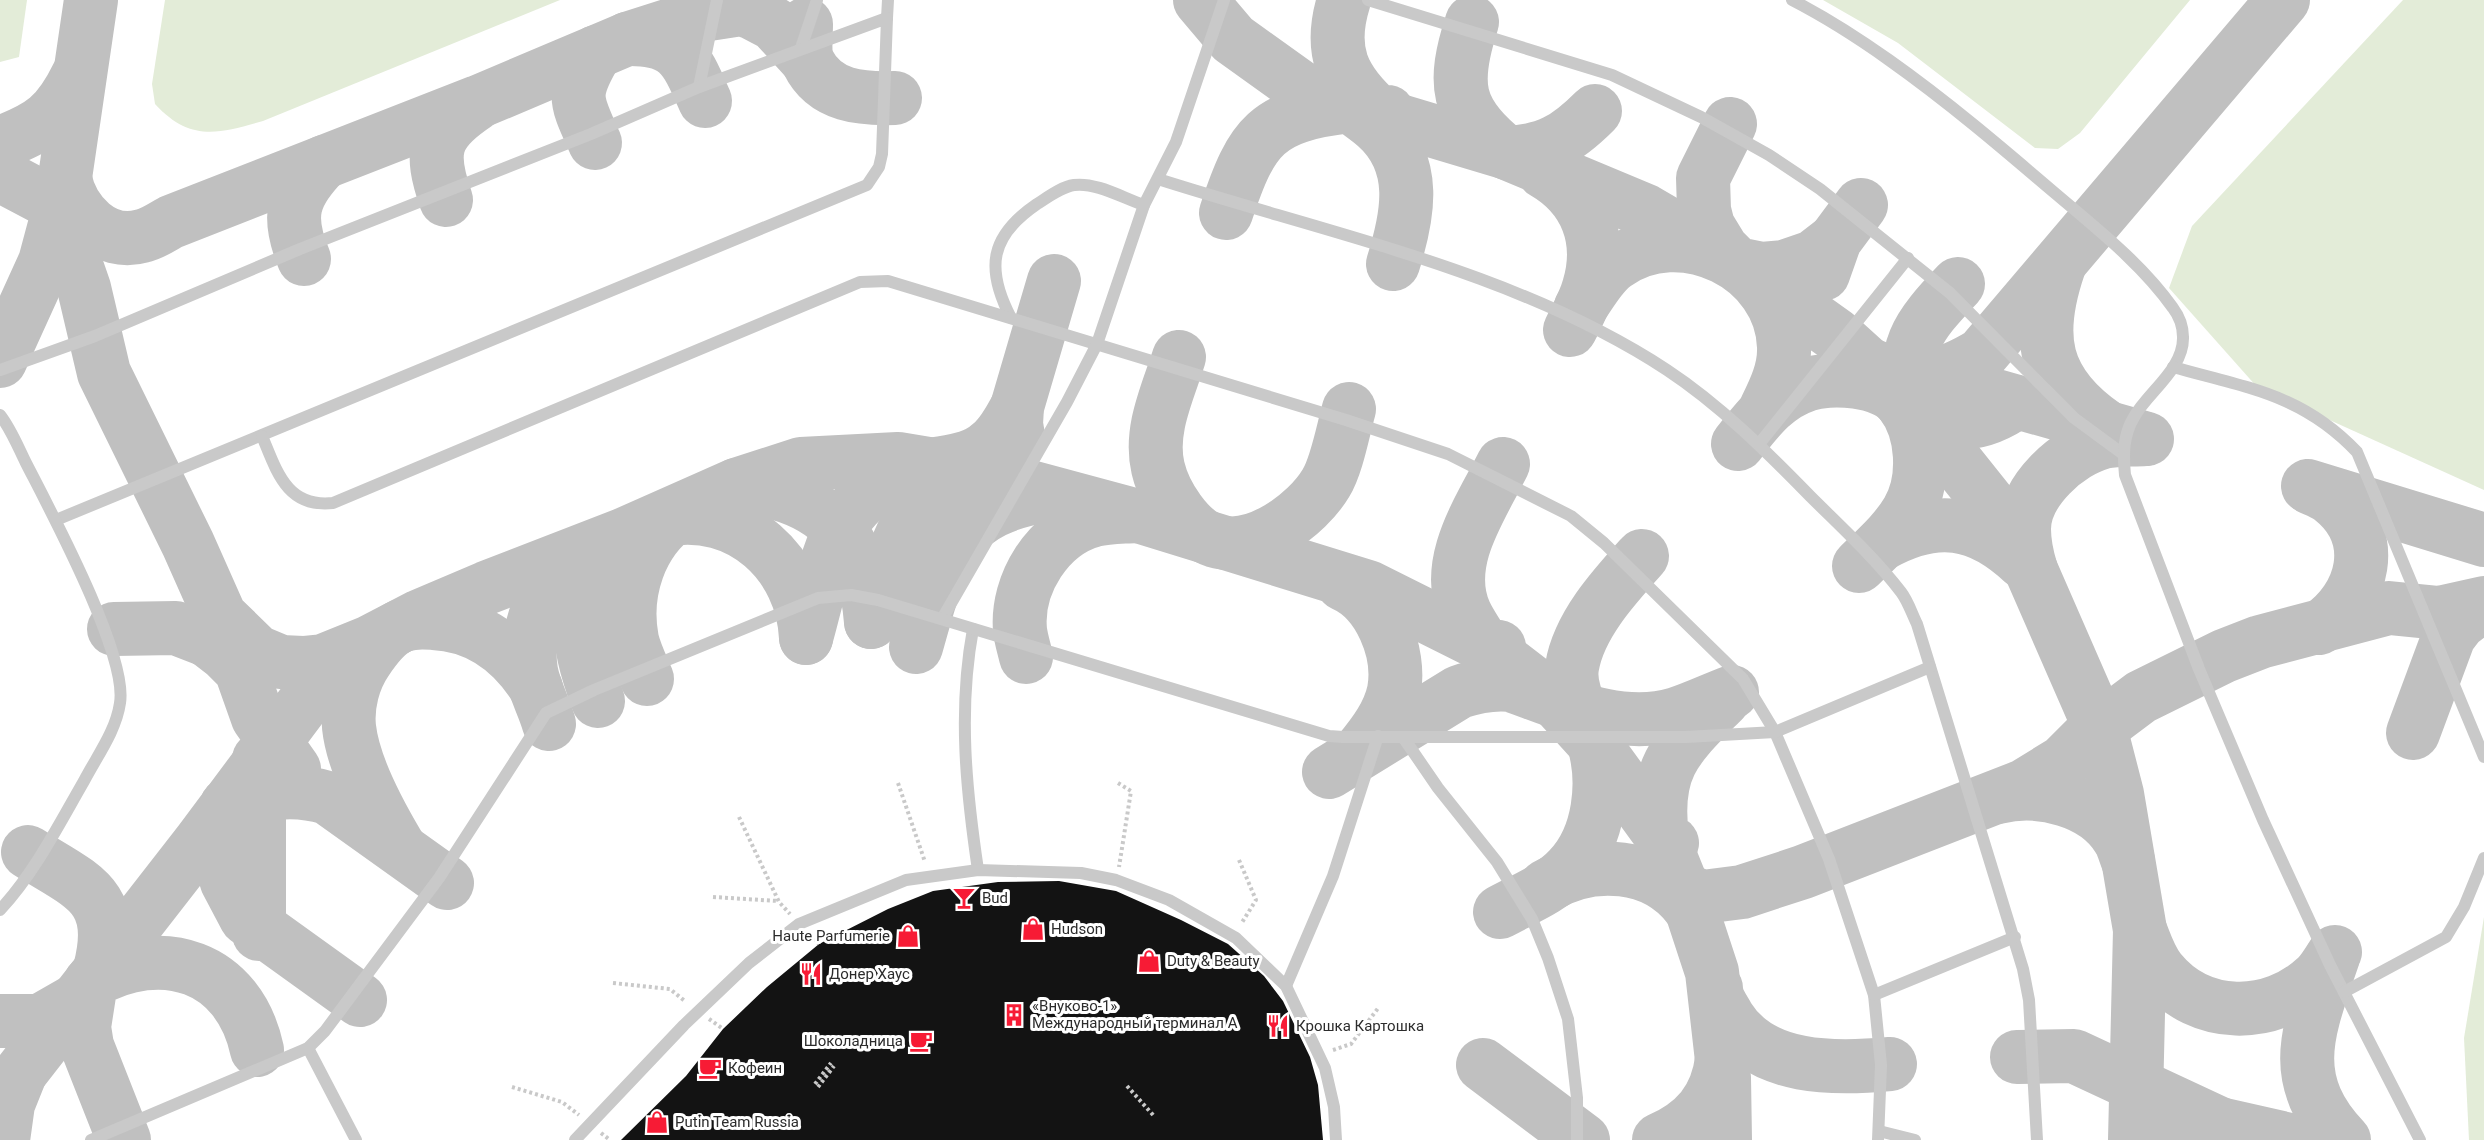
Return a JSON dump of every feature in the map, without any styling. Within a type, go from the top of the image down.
[{"type":"lane","points":[[699,87],[717,0]]},
{"type":"lane","points":[[801,48],[817,0]]},
{"type":"lane","points":[[56,520],[867,185],[879,167],[882,153],[888,0]]},
{"type":"lane","points":[[942,619],[1067,402],[1097,344],[1144,205],[1158,179],[1192,99],[1224,0]]},
{"type":"lane","points":[[1368,0],[1612,75],[1646,89],[1769,155],[1820,189],[1950,293],[1997,337],[2074,418],[2123,454]]},
{"type":"lane","points":[[1792,0],[1888,59],[1971,121],[2155,285],[2180,320],[2183,339],[2180,353],[2173,367],[2132,420],[2123,454],[2125,475],[2199,669],[2263,820],[2344,992],[2420,1140]]},
{"type":"lane","points":[[0,370],[95,336],[300,249],[591,134],[699,87],[887,18]]},
{"type":"lane","points":[[1158,179],[1419,259],[1518,293],[1639,352],[1670,372],[1759,444],[1869,555],[1902,593],[1917,624],[2015,937],[2028,1000],[2037,1140]]},
{"type":"lane","points":[[1011,318],[1000,296],[996,267],[1000,242],[1007,228],[1022,214],[1073,185],[1104,190],[1144,205]]},
{"type":"lane","points":[[1759,444],[1908,258]]},
{"type":"lane","points":[[262,436],[274,465],[293,494],[313,504],[333,503],[860,282],[888,281],[1448,454],[1571,516],[1632,567],[1743,679],[1775,732],[1829,859],[1874,995],[1881,1065],[1878,1135],[1915,1140]]},
{"type":"lane","points":[[2173,367],[2288,401],[2324,421],[2357,452],[2484,757]]},
{"type":"lane","points":[[0,415],[56,520],[104,631],[121,685],[121,701],[111,730],[39,859],[21,888],[0,910]]},
{"type":"lane","points":[[91,1140],[308,1048],[325,1031],[439,878],[546,713],[594,690],[818,598],[851,595],[942,619],[1329,736],[1686,737],[1775,732],[1930,667]]},
{"type":"lane","points":[[973,629],[966,668],[963,719],[978,870]]},
{"type":"lane","points":[[1286,986],[1333,876],[1378,736]]},
{"type":"lane","points":[[1403,737],[1438,788],[1497,862],[1532,919],[1548,957],[1568,1019],[1577,1098],[1577,1140]]},
{"type":"lane","points":[[2344,992],[2446,937],[2464,907],[2483,865]]},
{"type":"lane","points":[[575,1140],[700,1010],[749,963],[799,924],[906,880],[978,870],[1081,873],[1127,884],[1169,900],[1236,938],[1286,986],[1325,1068],[1334,1107],[1336,1140]]},
{"type":"lane","points":[[1874,995],[2015,937]]},
{"type":"lane","points":[[308,1048],[356,1140]]},
{"type":"path","points":[[898,783],[919,838],[927,870]]},
{"type":"path","points":[[1119,783],[1131,790],[1119,868]]},
{"type":"path","points":[[739,817],[779,902],[795,918]]},
{"type":"path","points":[[1239,860],[1256,900],[1239,926]]},
{"type":"path","points":[[713,897],[779,902]]},
{"type":"path","points":[[803,927],[819,944]]},
{"type":"path","points":[[613,983],[670,989],[688,1003]]},
{"type":"path","points":[[1330,1051],[1351,1044],[1379,1007]]},
{"type":"path","points":[[705,1016],[723,1029]]},
{"type":"path","points":[[816,1085],[832,1065]]},
{"type":"path","points":[[1127,1086],[1154,1116]]},
{"type":"path","points":[[512,1087],[562,1102],[586,1121]]},
{"type":"path","points":[[594,1127],[610,1140]]},
{"type":"green space","points":[[0,0],[27,0],[19,57],[0,62]]},
{"type":"green space","points":[[165,0],[560,0],[263,121],[232,129],[205,132],[180,125],[155,104],[152,84]]},
{"type":"green space","points":[[1823,0],[2190,0],[2080,133],[2058,149],[2035,148],[1898,43]]},
{"type":"green space","points":[[2403,0],[2484,0],[2484,490],[2257,387],[2169,288],[2192,226]]},
{"type":"green space","points":[[2484,917],[2484,1140],[2469,1140],[2464,1038]]},
{"type":"building","name":"«Внуково-1» Международный терминал А","points":[[1059,881],[1116,891],[1181,920],[1228,944],[1264,976],[1283,1001],[1310,1057],[1318,1085],[1323,1140],[621,1140],[686,1076],[723,1029],[767,987],[819,944],[888,909],[933,891],[998,882]]},
{"type":"taxiway","points":[[91,0],[62,198],[66,236],[84,288],[104,373],[188,544],[220,616],[257,652],[281,662],[323,661],[370,642],[420,616],[486,588],[623,535],[736,485],[801,464],[898,459],[970,471],[1138,516],[1368,587],[1484,645],[1554,699],[1593,742],[1662,837],[1692,911],[1712,972],[1724,1078],[1725,1140]]},
{"type":"taxiway","points":[[1200,0],[1233,39],[1300,87],[1350,106],[1507,153],[1646,211],[1737,264],[1836,335],[1868,364],[1900,401],[1915,410],[1990,504],[2031,570],[2100,728],[2117,794],[2140,930],[2135,1140]]},
{"type":"taxiway","points":[[1344,0],[1339,18],[1338,35],[1338,50],[1342,63],[1356,89],[1367,101],[1380,114],[1388,112]]},
{"type":"taxiway","points":[[1868,364],[1899,375],[1926,376],[1953,369],[1982,354],[2283,0]]},
{"type":"taxiway","points":[[65,179],[75,204],[92,224],[115,237],[142,236],[171,222],[478,102],[627,39],[702,15],[741,9],[753,13],[774,24],[807,60]]},
{"type":"taxiway","points":[[1472,22],[1462,63],[1463,95],[1468,110],[1477,124],[1507,153],[1534,150],[1556,142],[1595,111]]},
{"type":"taxiway","points":[[806,24],[808,62],[824,83],[846,94],[870,98],[895,98]]},
{"type":"taxiway","points":[[627,39],[658,42],[670,47],[686,62],[705,101]]},
{"type":"taxiway","points":[[595,143],[580,106],[579,88],[596,52]]},
{"type":"taxiway","points":[[0,143],[27,131],[47,118],[63,101],[78,75]]},
{"type":"taxiway","points":[[446,200],[437,168],[438,144],[451,124],[476,104]]},
{"type":"taxiway","points":[[1226,213],[1245,165],[1266,134],[1299,116],[1350,106],[1376,126],[1390,141],[1399,157],[1404,174],[1406,209],[1393,264]]},
{"type":"taxiway","points":[[1730,124],[1703,178],[1704,210],[1708,226],[1722,249],[1737,264],[1762,269],[1784,267],[1813,257],[1835,240]]},
{"type":"taxiway","points":[[304,259],[295,230],[295,207],[305,185],[324,162]]},
{"type":"taxiway","points":[[1544,172],[1559,182],[1581,207],[1592,237],[1593,270],[1589,287],[1570,330]]},
{"type":"taxiway","points":[[0,175],[87,221]]},
{"type":"taxiway","points":[[1823,274],[1835,240],[1861,205]]},
{"type":"taxiway","points":[[0,361],[45,262],[60,206]]},
{"type":"taxiway","points":[[1581,307],[1610,268],[1641,250],[1669,245],[1697,248],[1724,257],[1747,272],[1766,293],[1779,318],[1784,347],[1783,363],[1776,387],[1766,408]]},
{"type":"taxiway","points":[[2059,266],[2047,314],[2046,336],[2049,356],[2056,374],[2068,392],[2105,426]]},
{"type":"taxiway","points":[[1019,442],[1016,424],[1017,407],[1054,281]]},
{"type":"taxiway","points":[[1958,284],[1932,313],[1915,340],[1909,371],[1915,410],[1943,420],[1968,422],[1991,417],[2017,402]]},
{"type":"taxiway","points":[[1179,357],[1158,425],[1156,440],[1158,468],[1166,489],[1179,511],[1196,529],[1215,541],[1247,542],[1278,528],[1293,519],[1306,507],[1330,476],[1349,409]]},
{"type":"taxiway","points":[[1738,444],[1760,417],[1776,402],[1795,389],[1816,382],[1842,381],[1870,385],[1893,395],[1901,402],[1909,414],[1918,441],[1920,456],[1918,485],[1914,499],[1903,519],[1859,566]]},
{"type":"taxiway","points":[[1982,392],[2147,439]]},
{"type":"taxiway","points":[[806,638],[835,540],[842,525],[858,504],[876,488],[897,476],[919,468],[962,459],[984,449],[1003,431],[1017,407]]},
{"type":"taxiway","points":[[2031,570],[2024,529],[2026,515],[2031,501],[2050,475],[2076,454],[2103,442],[2145,439]]},
{"type":"taxiway","points":[[1499,647],[1484,645],[1469,621],[1459,594],[1458,574],[1467,536],[1503,464]]},
{"type":"taxiway","points":[[871,622],[900,539],[920,509],[953,492],[1001,480]]},
{"type":"taxiway","points":[[736,485],[767,490],[793,499],[816,510],[834,524],[848,542],[859,565],[867,591],[871,622]]},
{"type":"taxiway","points":[[2308,486],[2484,540]]},
{"type":"taxiway","points":[[2311,488],[2330,497],[2347,514],[2357,531],[2361,549],[2356,584],[2347,601],[2319,628]]},
{"type":"taxiway","points":[[916,647],[943,563],[971,526],[992,512],[1019,501],[1053,494]]},
{"type":"taxiway","points":[[647,679],[632,640],[630,622],[632,587],[644,553],[654,538],[680,513]]},
{"type":"taxiway","points":[[1026,657],[1020,630],[1020,613],[1023,595],[1038,562],[1049,548],[1077,526],[1099,519],[1135,516]]},
{"type":"taxiway","points":[[664,520],[692,518],[718,522],[742,531],[762,546],[780,564],[793,586],[802,611],[806,638]]},
{"type":"taxiway","points":[[1882,544],[1920,528],[1938,525],[1956,526],[1990,537],[2023,562]]},
{"type":"taxiway","points":[[598,701],[584,657],[581,617],[584,598],[591,580],[618,541]]},
{"type":"taxiway","points":[[549,724],[531,671],[530,653],[534,620],[540,604],[558,575],[584,552]]},
{"type":"taxiway","points":[[1500,912],[1562,876],[1588,841],[1598,808],[1599,773],[1593,740],[1573,685],[1572,667],[1582,636],[1599,607],[1642,556]]},
{"type":"taxiway","points":[[1343,584],[1368,602],[1377,615],[1391,644],[1394,660],[1394,691],[1389,708],[1360,751]]},
{"type":"taxiway","points":[[1664,883],[1703,897],[1742,892],[1803,872],[2024,786],[2063,762],[2089,736],[2141,697],[2224,656],[2260,642],[2389,608],[2439,613],[2484,603]]},
{"type":"taxiway","points":[[2413,733],[2449,636],[2459,623],[2481,606]]},
{"type":"taxiway","points":[[398,845],[361,772],[349,727],[350,701],[354,684],[361,668],[381,641],[396,629],[413,623],[433,623],[465,629],[479,634],[505,651],[527,674],[536,688]]},
{"type":"taxiway","points":[[114,629],[176,628],[238,652]]},
{"type":"taxiway","points":[[203,637],[241,670],[258,718],[294,769]]},
{"type":"taxiway","points":[[0,1099],[200,842],[327,672],[350,651]]},
{"type":"taxiway","points":[[1329,772],[1459,692],[1478,687],[1497,684],[1511,685],[1592,713],[1634,719],[1676,714],[1732,692]]},
{"type":"taxiway","points":[[1672,843],[1662,837],[1661,792],[1665,775],[1681,745],[1724,699]]},
{"type":"taxiway","points":[[259,759],[259,934]]},
{"type":"taxiway","points":[[360,1000],[246,918],[227,882],[218,853],[218,839],[227,805],[252,797],[289,792],[328,798],[447,883]]},
{"type":"taxiway","points":[[1998,797],[2031,794],[2065,800],[2081,806],[2109,826],[2120,841],[2128,861]]},
{"type":"taxiway","points":[[28,852],[80,884],[100,908],[105,944],[100,969]]},
{"type":"taxiway","points":[[1546,886],[1564,877],[1583,872],[1602,869],[1622,870],[1641,873],[1659,881],[1675,892],[1689,907]]},
{"type":"taxiway","points":[[2140,930],[2148,952],[2160,971],[2176,987],[2195,999],[2215,1006],[2236,1009],[2278,1002],[2298,992],[2319,976],[2335,952]]},
{"type":"taxiway","points":[[2333,957],[2310,1030],[2307,1052],[2308,1074],[2314,1095],[2326,1117],[2344,1140]]},
{"type":"taxiway","points":[[124,1140],[87,1046],[84,1027],[91,982],[118,970],[144,964],[170,963],[194,969],[215,981],[233,998],[248,1021],[257,1050]]},
{"type":"taxiway","points":[[1716,988],[1722,1007],[1742,1035],[1760,1048],[1780,1057],[1824,1066],[1890,1064]]},
{"type":"taxiway","points":[[0,1021],[40,1021],[75,1001]]},
{"type":"taxiway","points":[[2017,1057],[2074,1056],[2220,1124]]},
{"type":"taxiway","points":[[1659,1140],[1672,1134],[1702,1109],[1715,1087],[1722,1059]]},
{"type":"taxiway","points":[[1483,1065],[1583,1140]]},
{"type":"taxiway","points":[[3,1140],[8,1104],[20,1074]]},
{"type":"taxiway","points":[[2184,1129],[2220,1124],[2290,1140]]},
{"type":"place","name":"Bud","points":[[964,898]]},
{"type":"place","name":"Hudson","points":[[1033,929]]},
{"type":"place","name":"Haute Parfumerie","points":[[908,936]]},
{"type":"place","name":"Duty & Beauty","points":[[1149,961]]},
{"type":"place","name":"Донер Хаус","points":[[811,974]]},
{"type":"place","name":"«Внуково-1» Международный терминал А","points":[[1014,1015]]},
{"type":"place","name":"Крошка Картошка","points":[[1278,1026]]},
{"type":"place","name":"Шоколадница","points":[[921,1041]]},
{"type":"place","name":"Кофеин","points":[[710,1068]]},
{"type":"place","name":"Putin Team Russia","points":[[657,1122]]}]
